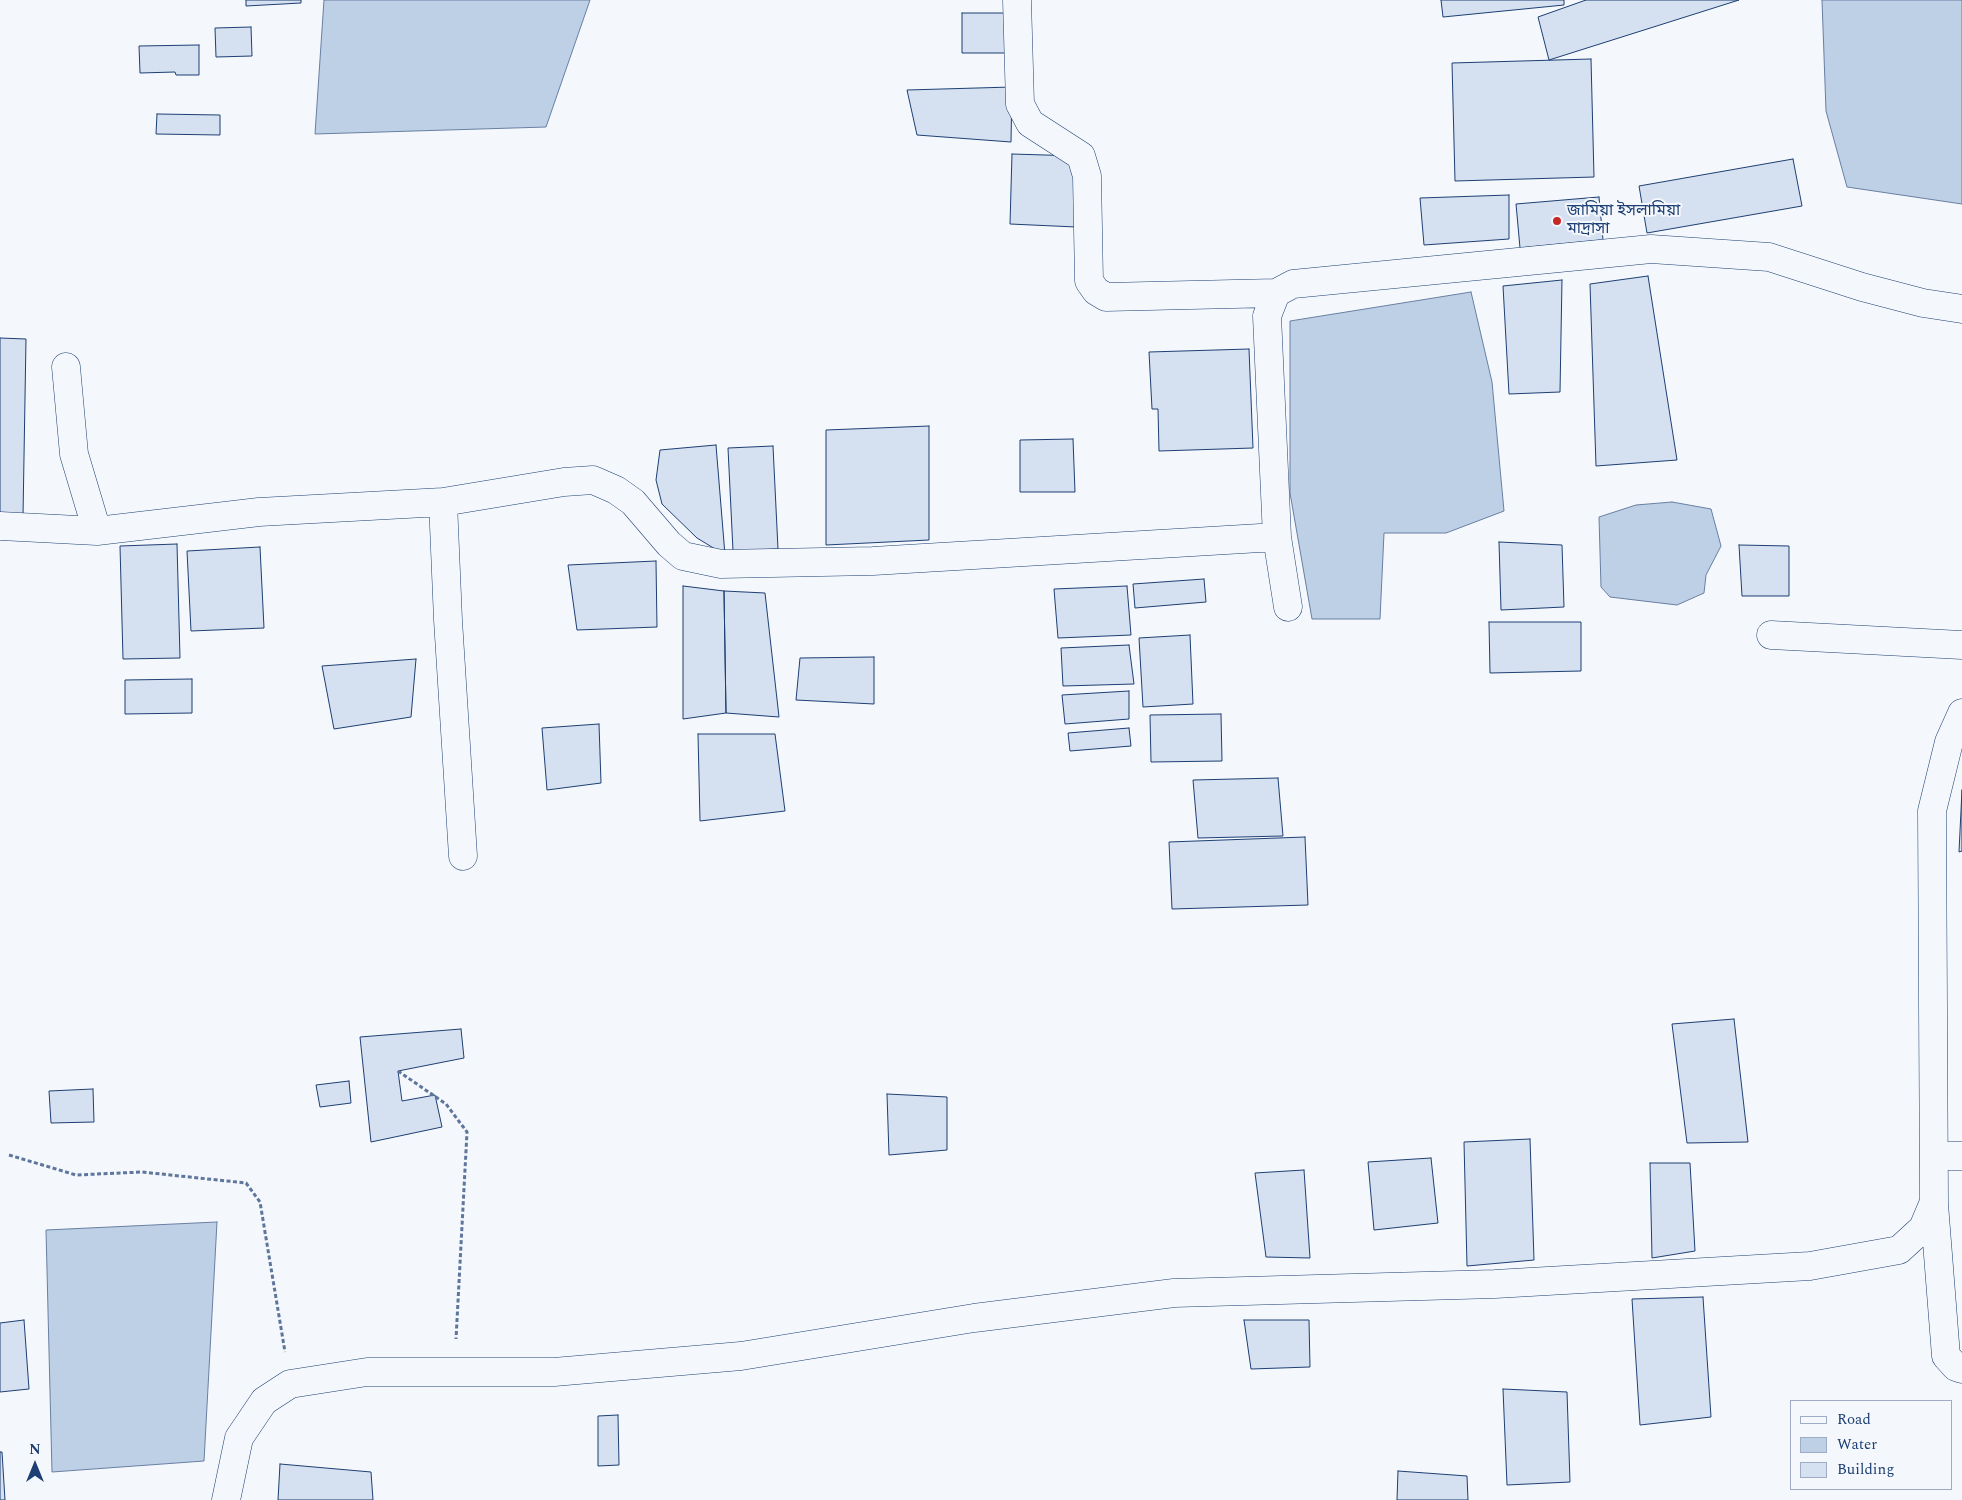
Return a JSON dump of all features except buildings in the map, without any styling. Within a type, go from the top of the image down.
[{"type":"street","points":[[1017,0],[1020,104],[1030,123],[1081,156],[1087,176],[1089,281],[1096,291],[1106,297],[1276,293],[1293,284],[1651,249],[1769,256],[1862,287],[1923,303],[1962,309]]},
{"type":"street","points":[[1276,293],[1267,316],[1277,537],[1288,607]]},
{"type":"street","points":[[66,367],[74,454],[97,531]]},
{"type":"street","points":[[0,526],[97,531],[259,512],[443,502],[564,482],[593,480],[616,490],[633,502],[669,544],[683,556],[721,564],[873,561],[1277,537]]},
{"type":"street","points":[[443,502],[448,620],[464,856]]},
{"type":"street","points":[[1771,636],[1962,645]]},
{"type":"street","points":[[1962,713],[1949,742],[1932,811],[1934,1202],[1946,1356],[1956,1367],[1962,1369]]},
{"type":"street","points":[[1934,1156],[1962,1156]]},
{"type":"street","points":[[226,1500],[239,1438],[264,1401],[290,1384],[368,1372],[554,1372],[741,1356],[974,1318],[1174,1293],[1495,1284],[1810,1266],[1899,1250],[1923,1228],[1934,1202]]},
{"type":"path","points":[[398,1071],[446,1104],[467,1132],[455,1372]]},
{"type":"path","points":[[10,1155],[76,1174],[142,1172],[246,1183],[260,1202],[290,1384]]},
{"type":"water","points":[[324,0],[590,0],[546,127],[315,134]]},
{"type":"water","points":[[1822,0],[1962,0],[1962,204],[1847,187],[1826,111]]},
{"type":"water","points":[[1471,292],[1492,382],[1504,511],[1446,533],[1384,533],[1380,619],[1312,619],[1290,493],[1290,321]]},
{"type":"water","points":[[1672,502],[1711,509],[1721,546],[1706,575],[1704,593],[1677,605],[1610,597],[1601,587],[1599,517],[1636,505]]},
{"type":"water","points":[[217,1222],[204,1461],[52,1472],[46,1230]]},
{"type":"place","name":"জামিয়া ইসলামিয়া মাদ্রাসা","points":[[1557,221]]}]
